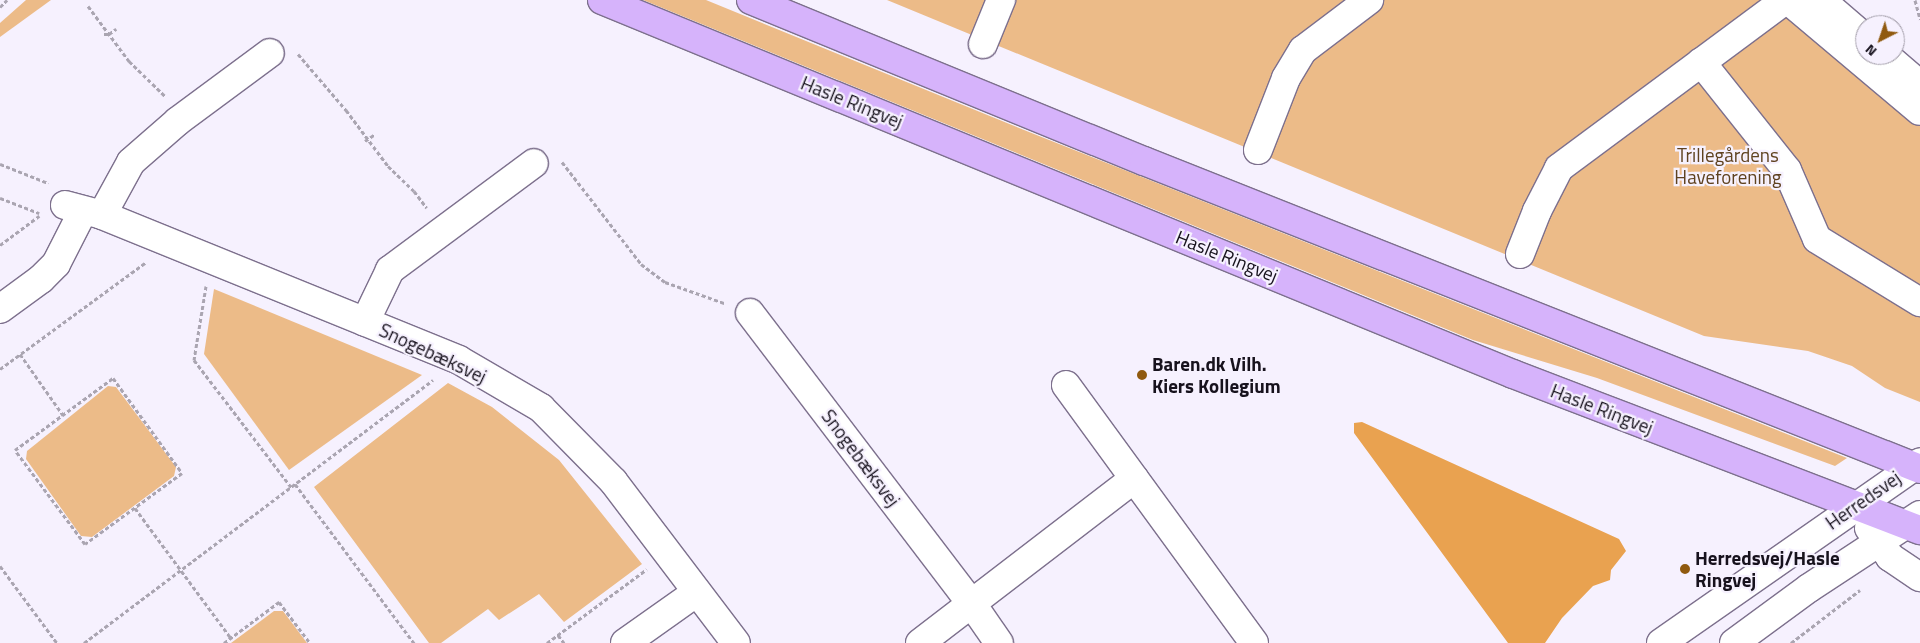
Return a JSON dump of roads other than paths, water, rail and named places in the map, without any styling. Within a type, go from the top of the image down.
[{"type":"main road","name":"Hasle Ringvej","points":[[602,0],[1513,374],[1855,506],[1915,523]]},
{"type":"main road","points":[[751,0],[1154,164],[1917,465]]},
{"type":"street","points":[[983,44],[1001,0]]},
{"type":"street","points":[[1258,150],[1286,78],[1303,50],[1369,0]]},
{"type":"street","points":[[1520,254],[1537,211],[1559,168],[1700,62],[1787,0],[1920,111]]},
{"type":"street","points":[[1821,0],[1855,29]]},
{"type":"street","points":[[0,309],[41,279],[56,264],[83,210],[131,162],[184,117],[270,53]]},
{"type":"street","points":[[1700,62],[1787,170],[1817,239],[1920,302]]},
{"type":"street","points":[[1897,65],[1920,85]]},
{"type":"street","points":[[366,322],[390,270],[534,163]]},
{"type":"street","name":"Snogebæksvej","points":[[83,210],[171,243],[459,360],[540,408],[613,481],[736,643]]},
{"type":"street","name":"Snogebæksvej","points":[[750,313],[1000,643]]},
{"type":"street","points":[[1066,384],[1254,643]]},
{"type":"street","name":"Herredsvej","points":[[1661,643],[1855,506],[1917,465]]},
{"type":"street","points":[[920,643],[1134,479]]},
{"type":"street","points":[[1855,506],[1890,557],[1920,577]]},
{"type":"street","points":[[1734,643],[1809,588],[1879,542],[1915,523]]},
{"type":"street","points":[[625,643],[697,592]]},
{"type":"place","name":"Baren.dk Vilh. Kiers Kollegium","points":[[1142,375]]},
{"type":"place","name":"Herredsvej/Hasle Ringvej","points":[[1685,569]]},
{"type":"park label","name":"Trillegårdens Haveforening","points":[[1728,166]]}]
